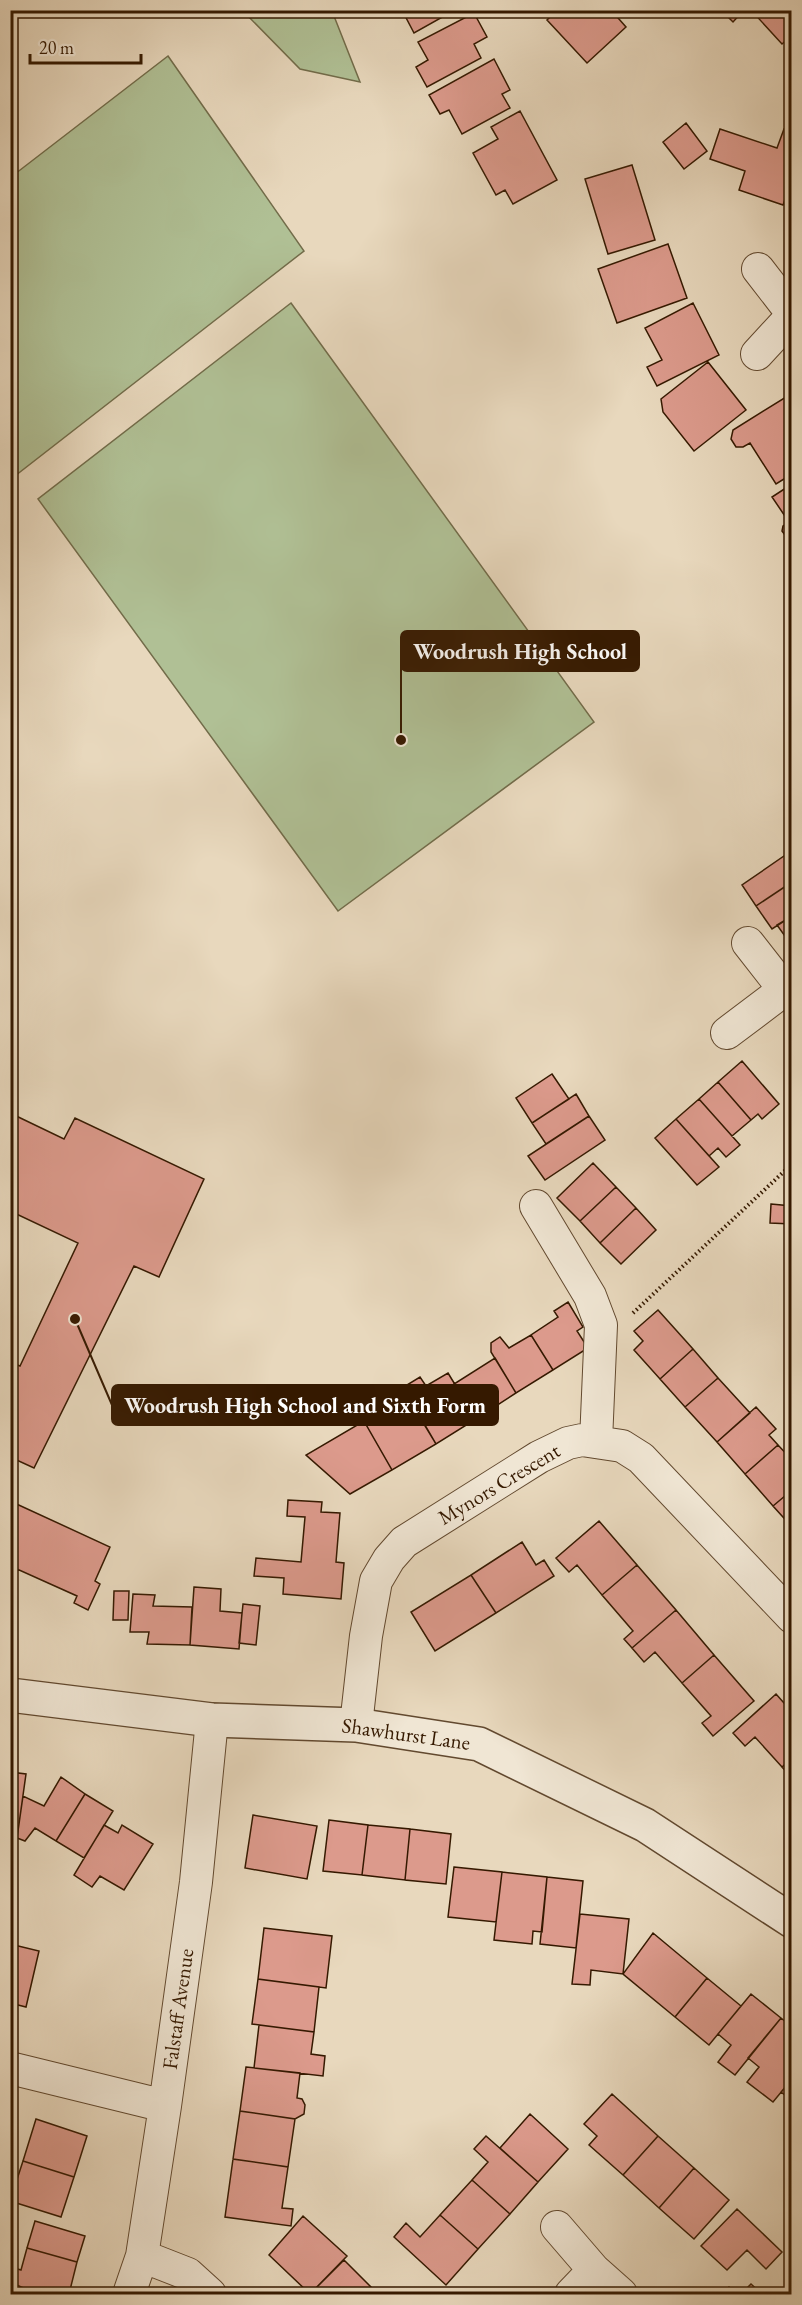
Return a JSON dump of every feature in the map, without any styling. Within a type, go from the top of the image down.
[{"type":"street","points":[[757,354],[792,315],[758,268]]},
{"type":"street","points":[[727,1033],[788,986],[748,943]]},
{"type":"street","points":[[536,1206],[590,1296],[600,1325],[596,1441]]},
{"type":"street","name":"Mynors Crescent","points":[[356,1725],[366,1636],[376,1581],[389,1559],[404,1542],[539,1457],[568,1443],[582,1440],[622,1446],[641,1458],[792,1617]]},
{"type":"street","name":"Shawhurst Lane","points":[[10,1695],[213,1720],[356,1725],[479,1744],[645,1825],[792,1922]]},
{"type":"street","name":"Falstaff Avenue","points":[[129,2295],[142,2256],[165,2106],[195,1882],[213,1720]]},
{"type":"street","points":[[10,2068],[165,2106]]},
{"type":"street","points":[[557,2227],[594,2270],[621,2295]]},
{"type":"street","points":[[142,2256],[188,2274],[210,2295]]},
{"type":"street","points":[[571,2295],[594,2270]]},
{"type":"path","points":[[631,1315],[792,1164]]},
{"type":"green space","points":[[243,11],[332,11],[360,82],[300,69]]},
{"type":"green space","points":[[168,56],[304,251],[11,479],[11,177]]},
{"type":"green space","points":[[291,303],[594,722],[338,911],[38,499]]},
{"type":"building","points":[[402,10],[455,10],[414,33]]},
{"type":"building","points":[[557,10],[611,10],[626,27],[587,63],[547,20]]},
{"type":"building","points":[[721,10],[744,10],[733,22]]},
{"type":"building","points":[[751,10],[792,10],[792,35],[782,44]]},
{"type":"building","points":[[474,13],[487,37],[474,44],[481,58],[427,87],[416,67],[428,60],[418,42]]},
{"type":"building","points":[[494,59],[510,90],[502,94],[510,108],[462,134],[449,110],[440,114],[429,95]]},
{"type":"building","points":[[520,111],[557,180],[513,204],[505,190],[496,195],[473,153],[498,139],[491,127]]},
{"type":"building","points":[[686,123],[707,151],[684,169],[663,142]]},
{"type":"building","points":[[720,129],[777,148],[784,129],[792,131],[792,180],[783,205],[739,190],[745,171],[710,159]]},
{"type":"building","points":[[632,165],[655,240],[608,254],[585,179]]},
{"type":"building","points":[[668,244],[687,298],[617,323],[598,269]]},
{"type":"building","points":[[693,303],[719,355],[657,386],[647,367],[662,360],[645,328]]},
{"type":"building","points":[[708,362],[746,410],[694,451],[663,412],[661,399]]},
{"type":"building","points":[[786,397],[792,406],[792,474],[776,484],[750,443],[743,447],[736,447],[731,439],[733,430]]},
{"type":"building","points":[[792,484],[792,539],[788,539],[782,531],[783,526],[789,522],[772,497]]},
{"type":"building","points":[[784,856],[792,867],[792,882],[756,906],[742,885]]},
{"type":"building","points":[[792,882],[792,916],[772,929],[756,906]]},
{"type":"building","points":[[792,916],[792,946],[777,925]]},
{"type":"building","points":[[742,1061],[779,1104],[762,1119],[758,1114],[751,1120],[718,1082]]},
{"type":"building","points":[[552,1074],[569,1099],[532,1123],[516,1098]]},
{"type":"building","points":[[718,1082],[751,1120],[732,1136],[699,1099]]},
{"type":"building","points":[[576,1094],[589,1116],[546,1144],[532,1123]]},
{"type":"building","points":[[699,1099],[740,1145],[726,1157],[718,1148],[709,1156],[676,1119]]},
{"type":"building","points":[[10,1113],[64,1139],[75,1118],[204,1179],[159,1277],[134,1266],[34,1468],[10,1457],[10,1362],[20,1366],[78,1243],[10,1211]]},
{"type":"building","points":[[589,1116],[605,1140],[545,1180],[528,1156]]},
{"type":"building","points":[[676,1119],[719,1167],[697,1185],[655,1138]]},
{"type":"building","points":[[593,1163],[616,1187],[580,1221],[557,1198]]},
{"type":"building","points":[[616,1187],[636,1208],[600,1243],[580,1221]]},
{"type":"building","points":[[771,1204],[792,1206],[792,1224],[770,1223]]},
{"type":"building","points":[[636,1208],[656,1230],[621,1264],[600,1243]]},
{"type":"building","points":[[568,1302],[583,1327],[577,1331],[588,1348],[553,1370],[531,1335],[558,1317],[554,1311]]},
{"type":"building","points":[[658,1310],[693,1349],[660,1379],[634,1350],[643,1341],[634,1331]]},
{"type":"building","points":[[531,1335],[553,1370],[516,1393],[491,1352],[491,1343],[500,1337],[509,1348]]},
{"type":"building","points":[[693,1349],[718,1378],[685,1407],[660,1379]]},
{"type":"building","points":[[495,1358],[516,1393],[476,1419],[454,1384]]},
{"type":"building","points":[[448,1373],[476,1419],[436,1444],[402,1388],[420,1377],[426,1386]]},
{"type":"building","points":[[718,1378],[750,1413],[717,1442],[685,1407]]},
{"type":"building","points":[[408,1396],[436,1444],[392,1470],[364,1421]]},
{"type":"building","points":[[756,1407],[776,1429],[769,1435],[778,1445],[745,1474],[717,1442]]},
{"type":"building","points":[[364,1421],[392,1470],[350,1494],[306,1455]]},
{"type":"building","points":[[778,1445],[792,1460],[792,1490],[773,1506],[745,1474]]},
{"type":"building","points":[[792,1490],[792,1527],[773,1506]]},
{"type":"building","points":[[288,1500],[322,1502],[321,1512],[340,1513],[336,1562],[344,1563],[341,1599],[283,1594],[284,1578],[254,1576],[256,1558],[301,1562],[305,1517],[287,1516]]},
{"type":"building","points":[[10,1501],[110,1547],[95,1581],[100,1584],[88,1610],[74,1603],[77,1596],[17,1569],[10,1585]]},
{"type":"building","points":[[599,1521],[637,1565],[602,1595],[577,1565],[569,1572],[556,1558]]},
{"type":"building","points":[[522,1542],[536,1565],[544,1560],[554,1576],[496,1613],[471,1575]]},
{"type":"building","points":[[637,1565],[676,1610],[632,1648],[624,1639],[633,1631],[602,1595]]},
{"type":"building","points":[[471,1575],[496,1613],[435,1651],[411,1612]]},
{"type":"building","points":[[194,1587],[221,1589],[220,1611],[242,1613],[239,1649],[190,1645]]},
{"type":"building","points":[[114,1591],[129,1591],[128,1620],[113,1620]]},
{"type":"building","points":[[133,1594],[155,1595],[153,1606],[192,1607],[190,1645],[147,1644],[149,1632],[130,1632]]},
{"type":"building","points":[[243,1604],[260,1606],[256,1645],[239,1643]]},
{"type":"building","points":[[676,1610],[714,1655],[682,1683],[655,1652],[644,1662],[632,1648]]},
{"type":"building","points":[[714,1655],[754,1701],[713,1736],[702,1723],[711,1716],[682,1683]]},
{"type":"building","points":[[776,1694],[792,1712],[792,1758],[782,1767],[755,1737],[745,1746],[733,1733]]},
{"type":"building","points":[[792,1758],[792,1778],[782,1767]]},
{"type":"building","points":[[10,1772],[26,1774],[17,1838],[10,1837]]},
{"type":"building","points":[[61,1777],[85,1794],[56,1841],[35,1828],[25,1841],[17,1838],[23,1796],[44,1806]]},
{"type":"building","points":[[85,1794],[113,1811],[84,1858],[56,1841]]},
{"type":"building","points":[[253,1815],[317,1826],[307,1879],[245,1868]]},
{"type":"building","points":[[329,1820],[368,1825],[362,1875],[323,1871]]},
{"type":"building","points":[[104,1825],[118,1833],[122,1825],[153,1844],[124,1890],[100,1876],[92,1887],[74,1875]]},
{"type":"building","points":[[368,1825],[410,1829],[405,1880],[362,1875]]},
{"type":"building","points":[[410,1829],[451,1834],[446,1884],[405,1880]]},
{"type":"building","points":[[454,1867],[502,1872],[496,1922],[448,1917]]},
{"type":"building","points":[[502,1872],[547,1877],[542,1932],[533,1931],[532,1944],[494,1940]]},
{"type":"building","points":[[547,1877],[583,1881],[576,1948],[540,1944]]},
{"type":"building","points":[[580,1914],[629,1919],[623,1974],[591,1970],[590,1985],[572,1984]]},
{"type":"building","points":[[264,1928],[332,1936],[326,1988],[258,1979]]},
{"type":"building","points":[[653,1933],[707,1978],[675,2017],[623,1974]]},
{"type":"building","points":[[10,1944],[39,1951],[26,2007],[10,2003]]},
{"type":"building","points":[[707,1978],[741,2006],[709,2045],[675,2017]]},
{"type":"building","points":[[258,1979],[319,1987],[314,2032],[252,2024]]},
{"type":"building","points":[[751,1994],[781,2018],[735,2075],[718,2062],[731,2045],[718,2034]]},
{"type":"building","points":[[781,2018],[792,2027],[792,2079],[773,2102],[747,2082],[759,2067],[748,2058]]},
{"type":"building","points":[[259,2025],[314,2032],[311,2054],[325,2056],[323,2076],[254,2068]]},
{"type":"building","points":[[246,2067],[300,2073],[297,2098],[302,2099],[305,2105],[304,2114],[295,2119],[240,2111]]},
{"type":"building","points":[[792,2079],[792,2100],[781,2092]]},
{"type":"building","points":[[612,2094],[658,2136],[623,2175],[589,2145],[597,2136],[584,2124]]},
{"type":"building","points":[[240,2111],[295,2119],[288,2167],[233,2159]]},
{"type":"building","points":[[530,2114],[568,2149],[538,2182],[500,2148]]},
{"type":"building","points":[[36,2119],[87,2136],[74,2177],[23,2161]]},
{"type":"building","points":[[486,2136],[538,2182],[510,2214],[472,2180],[488,2162],[474,2149]]},
{"type":"building","points":[[658,2136],[694,2168],[659,2208],[623,2175]]},
{"type":"building","points":[[233,2159],[288,2167],[282,2208],[293,2209],[291,2226],[225,2217]]},
{"type":"building","points":[[23,2161],[74,2177],[61,2217],[10,2201]]},
{"type":"building","points":[[694,2168],[729,2200],[694,2239],[659,2208]]},
{"type":"building","points":[[472,2180],[510,2214],[478,2249],[440,2215]]},
{"type":"building","points":[[737,2209],[782,2252],[766,2269],[747,2250],[727,2270],[701,2246]]},
{"type":"building","points":[[440,2215],[478,2249],[446,2285],[394,2237],[406,2223],[420,2237]]},
{"type":"building","points":[[303,2216],[347,2256],[310,2294],[269,2255]]},
{"type":"building","points":[[35,2221],[85,2236],[77,2262],[27,2248]]},
{"type":"building","points":[[27,2248],[77,2262],[69,2294],[37,2294],[10,2282],[11,2267],[21,2270]]},
{"type":"building","points":[[344,2260],[374,2290],[370,2294],[310,2294]]},
{"type":"building","points":[[10,2282],[37,2294],[10,2294]]},
{"type":"building","points":[[751,2284],[762,2294],[741,2294]]},
{"type":"building","points":[[729,2287],[737,2294],[722,2294]]},
{"type":"place","name":"Woodrush High School","points":[[401,740]]},
{"type":"place","name":"Woodrush High School and Sixth Form","points":[[75,1319]]}]
